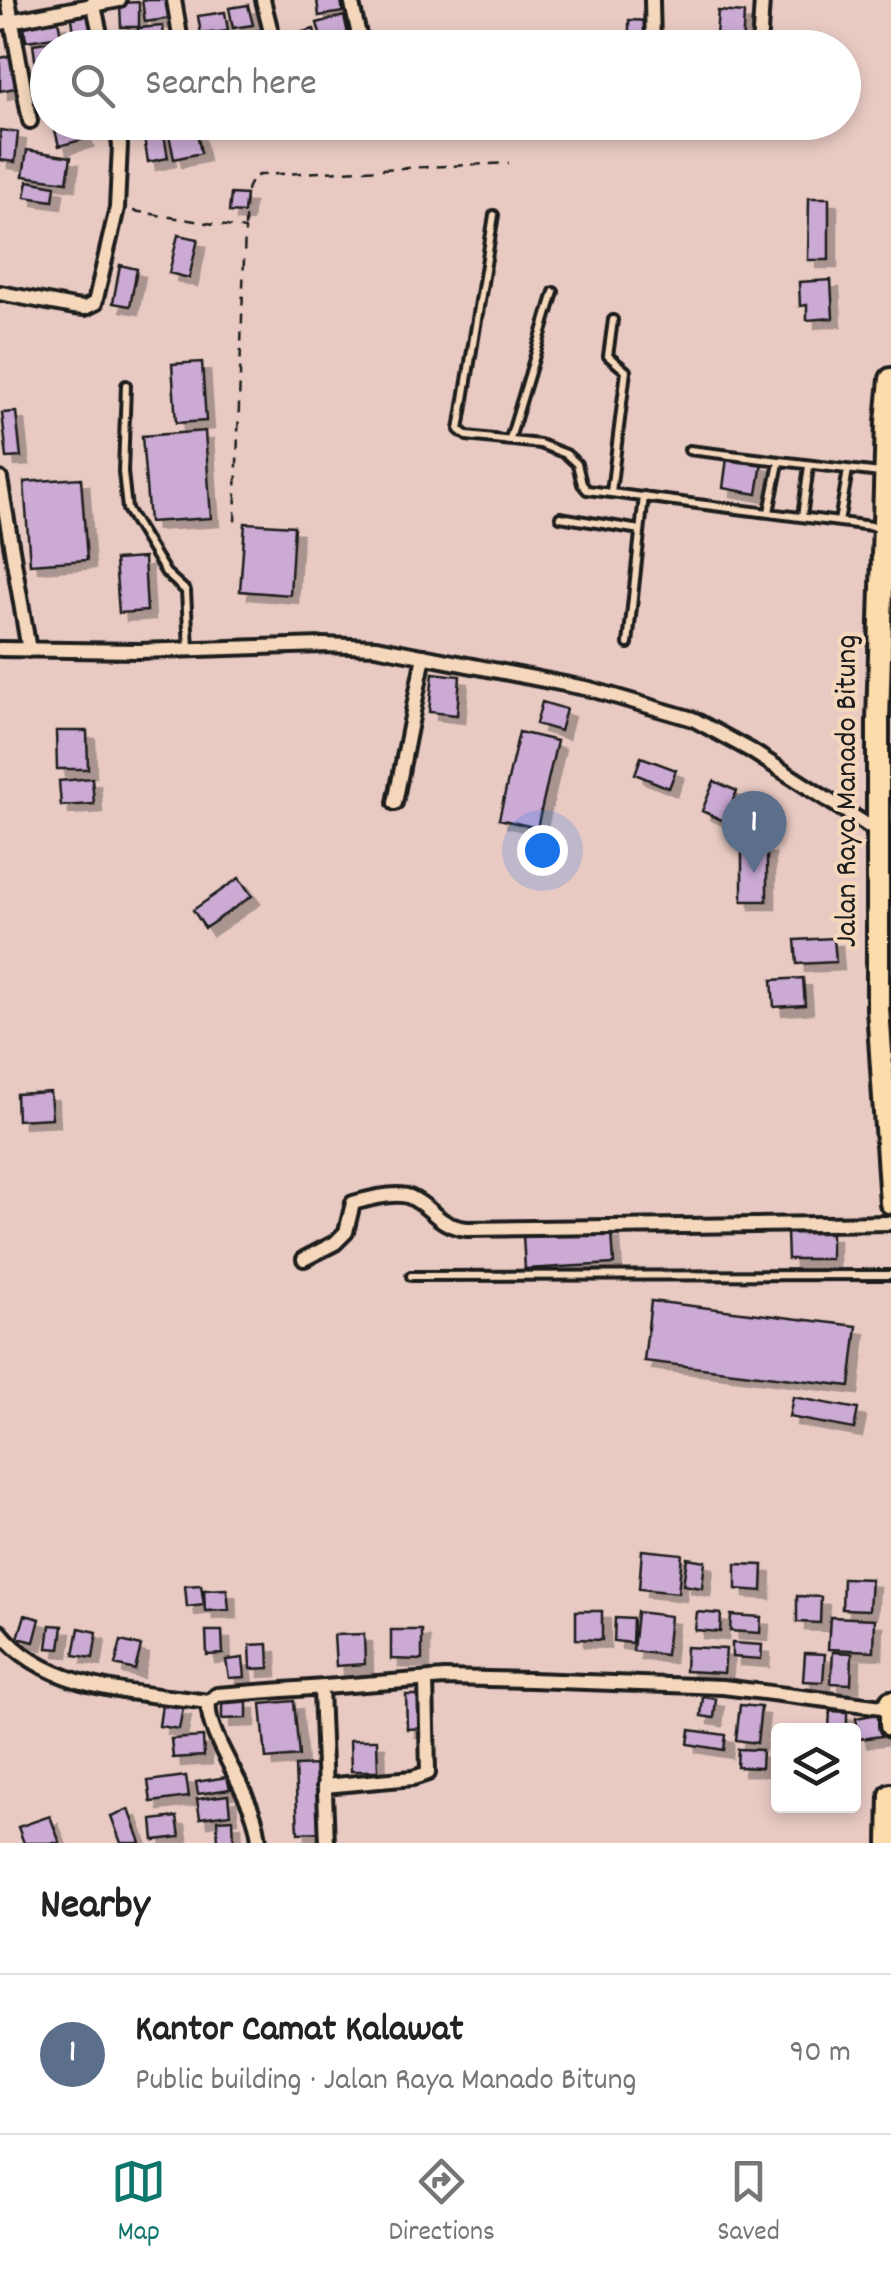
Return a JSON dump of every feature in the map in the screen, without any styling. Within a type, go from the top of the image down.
[{"type":"highway","name":"Jalan Raya Manado Bitung","points":[[891,379],[879,642],[878,832],[885,890],[885,941],[878,1008],[891,1203]]},
{"type":"highway","points":[[891,1705],[891,1726]]},
{"type":"highway","points":[[890,1843],[891,1796]]},
{"type":"street","points":[[8,0],[6,22],[30,121]]},
{"type":"street","points":[[6,22],[119,0]]},
{"type":"street","points":[[174,0],[179,30]]},
{"type":"street","points":[[263,0],[270,30]]},
{"type":"street","points":[[351,0],[358,30]]},
{"type":"street","points":[[652,0],[653,30]]},
{"type":"street","points":[[760,30],[762,0]]},
{"type":"street","points":[[94,3],[99,30]]},
{"type":"street","points":[[0,292],[74,307],[92,306],[98,298],[117,208],[119,140]]},
{"type":"street","points":[[0,479],[30,650]]},
{"type":"street","points":[[0,649],[322,644],[376,647],[590,689],[693,719],[750,750],[878,832]]},
{"type":"street","points":[[396,803],[424,656]]},
{"type":"street","points":[[304,1259],[335,1243],[346,1232],[352,1203],[404,1195],[439,1221],[468,1229],[891,1223]]},
{"type":"street","points":[[0,1632],[24,1658],[50,1673],[126,1690],[209,1702],[226,1692],[426,1680],[531,1680],[723,1687],[891,1705]]},
{"type":"street","points":[[324,1786],[414,1778],[428,1773],[426,1680]]},
{"type":"street","points":[[320,1689],[327,1843]]},
{"type":"street","points":[[209,1702],[212,1727],[245,1794],[259,1831],[259,1843]]},
{"type":"lane","points":[[494,215],[458,430],[468,436],[510,440],[566,454],[578,464],[587,490],[885,528]]},
{"type":"lane","points":[[510,440],[554,292]]},
{"type":"lane","points":[[611,492],[626,372],[608,356],[614,320]]},
{"type":"lane","points":[[126,385],[122,472],[127,509],[166,574],[186,591],[189,648]]},
{"type":"lane","points":[[690,450],[886,474]]},
{"type":"lane","points":[[769,512],[778,463]]},
{"type":"lane","points":[[802,517],[809,466]]},
{"type":"lane","points":[[840,522],[848,470]]},
{"type":"lane","points":[[628,644],[644,496]]},
{"type":"lane","points":[[560,517],[640,530]]},
{"type":"lane","points":[[411,1276],[891,1275]]},
{"type":"path","points":[[235,522],[250,179],[259,175],[509,163]]},
{"type":"path","points":[[117,208],[245,228]]},
{"type":"building","points":[[142,0],[171,0],[173,18],[145,22]]},
{"type":"building","points":[[317,0],[341,0],[343,12],[319,16]]},
{"type":"building","points":[[139,2],[139,27],[121,27],[120,3]]},
{"type":"building","points":[[248,5],[253,25],[233,28],[229,8]]},
{"type":"building","points":[[718,11],[744,13],[743,30],[716,30]]},
{"type":"building","points":[[225,12],[228,30],[200,30],[198,16]]},
{"type":"building","points":[[90,15],[92,30],[74,30],[72,18]]},
{"type":"building","points":[[344,16],[347,30],[319,30],[317,23]]},
{"type":"building","points":[[58,20],[60,30],[30,30],[30,40],[26,41],[24,25]]},
{"type":"building","points":[[629,20],[652,21],[652,30],[629,30]]},
{"type":"building","points":[[163,26],[163,30],[138,30]]},
{"type":"building","points":[[14,55],[20,87],[0,91],[0,58]]},
{"type":"building","points":[[0,130],[18,132],[15,162],[0,160]]},
{"type":"building","points":[[58,140],[81,140],[59,146]]},
{"type":"building","points":[[144,140],[165,140],[168,158],[148,162]]},
{"type":"building","points":[[170,140],[198,140],[201,153],[174,159]]},
{"type":"building","points":[[27,150],[71,157],[67,182],[23,176]]},
{"type":"building","points":[[28,181],[55,186],[53,201],[25,197]]},
{"type":"building","points":[[231,194],[246,195],[244,213],[229,212]]},
{"type":"building","points":[[809,198],[829,198],[829,260],[808,260]]},
{"type":"building","points":[[178,235],[198,239],[189,278],[169,273]]},
{"type":"building","points":[[120,265],[137,269],[130,306],[113,303]]},
{"type":"building","points":[[831,280],[833,318],[807,320],[807,305],[800,306],[799,282]]},
{"type":"building","points":[[202,362],[206,421],[176,423],[172,364]]},
{"type":"building","points":[[16,412],[21,457],[7,458],[2,413]]},
{"type":"building","points":[[205,431],[211,518],[149,522],[142,436]]},
{"type":"building","points":[[727,458],[762,463],[757,494],[723,488]]},
{"type":"building","points":[[81,478],[87,560],[30,564],[24,482]]},
{"type":"building","points":[[245,523],[294,526],[290,595],[240,591]]},
{"type":"building","points":[[144,558],[147,611],[119,613],[115,560]]},
{"type":"building","points":[[433,673],[460,676],[457,715],[429,712]]},
{"type":"building","points":[[542,702],[566,709],[560,731],[536,724]]},
{"type":"building","points":[[56,731],[87,731],[88,769],[57,769]]},
{"type":"building","points":[[519,732],[557,741],[537,828],[499,819]]},
{"type":"building","points":[[641,757],[676,770],[669,788],[635,774]]},
{"type":"building","points":[[92,778],[94,804],[61,806],[59,781]]},
{"type":"building","points":[[714,781],[737,791],[724,821],[702,811]]},
{"type":"building","points":[[742,846],[767,846],[767,901],[742,901]]},
{"type":"building","points":[[239,878],[252,896],[205,928],[193,910]]},
{"type":"building","points":[[834,938],[836,962],[797,964],[795,940]]},
{"type":"building","points":[[803,978],[805,1005],[774,1007],[772,980]]},
{"type":"building","points":[[50,1092],[52,1118],[17,1120],[16,1094]]},
{"type":"building","points":[[612,1231],[614,1264],[525,1269],[523,1236]]},
{"type":"building","points":[[787,1233],[831,1233],[831,1259],[788,1259]]},
{"type":"building","points":[[651,1301],[857,1326],[850,1386],[644,1361]]},
{"type":"building","points":[[793,1397],[858,1409],[854,1429],[789,1417]]},
{"type":"building","points":[[642,1550],[682,1554],[678,1593],[639,1589]]},
{"type":"building","points":[[687,1558],[705,1561],[702,1588],[683,1585]]},
{"type":"building","points":[[736,1564],[763,1565],[762,1591],[736,1589]]},
{"type":"building","points":[[843,1578],[871,1579],[869,1610],[842,1609]]},
{"type":"building","points":[[201,1585],[204,1605],[187,1607],[185,1586]]},
{"type":"building","points":[[227,1589],[229,1610],[205,1611],[204,1590]]},
{"type":"building","points":[[797,1596],[821,1597],[820,1623],[797,1622]]},
{"type":"building","points":[[576,1611],[602,1611],[602,1640],[576,1639]]},
{"type":"building","points":[[637,1612],[670,1616],[666,1655],[633,1651]]},
{"type":"building","points":[[697,1612],[721,1614],[720,1632],[695,1630]]},
{"type":"building","points":[[25,1615],[40,1619],[34,1642],[18,1638]]},
{"type":"building","points":[[731,1615],[761,1617],[760,1633],[730,1631]]},
{"type":"building","points":[[830,1617],[875,1619],[874,1651],[828,1649]]},
{"type":"building","points":[[615,1618],[633,1619],[632,1643],[614,1641]]},
{"type":"building","points":[[50,1625],[63,1626],[60,1649],[47,1648]]},
{"type":"building","points":[[79,1628],[97,1632],[93,1658],[74,1655]]},
{"type":"building","points":[[391,1630],[422,1630],[422,1660],[391,1659]]},
{"type":"building","points":[[206,1631],[222,1631],[223,1654],[207,1655]]},
{"type":"building","points":[[364,1634],[365,1664],[336,1666],[334,1635]]},
{"type":"building","points":[[121,1641],[141,1646],[135,1670],[115,1665]]},
{"type":"building","points":[[732,1643],[762,1645],[761,1659],[732,1657]]},
{"type":"building","points":[[268,1644],[269,1668],[251,1669],[250,1645]]},
{"type":"building","points":[[686,1647],[726,1649],[724,1673],[685,1671]]},
{"type":"building","points":[[833,1652],[852,1653],[851,1684],[831,1683]]},
{"type":"building","points":[[805,1653],[825,1654],[823,1682],[803,1681]]},
{"type":"building","points":[[243,1658],[245,1677],[229,1678],[226,1660]]},
{"type":"building","points":[[406,1695],[423,1695],[425,1728],[407,1729]]},
{"type":"building","points":[[703,1697],[716,1699],[714,1718],[701,1716]]},
{"type":"building","points":[[222,1701],[247,1701],[247,1718],[222,1719]]},
{"type":"building","points":[[294,1701],[299,1756],[266,1759],[261,1704]]},
{"type":"building","points":[[162,1705],[183,1708],[179,1729],[159,1726]]},
{"type":"building","points":[[740,1705],[761,1707],[757,1743],[736,1740]]},
{"type":"building","points":[[830,1711],[847,1712],[847,1723],[829,1723]]},
{"type":"building","points":[[878,1714],[882,1736],[861,1739],[861,1723],[857,1723],[856,1718]]},
{"type":"building","points":[[690,1730],[726,1735],[724,1750],[688,1744]]},
{"type":"building","points":[[203,1737],[204,1756],[173,1758],[171,1739]]},
{"type":"building","points":[[350,1740],[377,1740],[378,1771],[351,1771]]},
{"type":"building","points":[[738,1749],[762,1750],[761,1768],[737,1767]]},
{"type":"building","points":[[318,1765],[321,1832],[298,1833],[295,1766]]},
{"type":"building","points":[[186,1776],[189,1797],[151,1802],[148,1781]]},
{"type":"building","points":[[227,1777],[230,1789],[198,1794],[196,1782]]},
{"type":"building","points":[[228,1795],[230,1814],[200,1818],[197,1799]]},
{"type":"building","points":[[129,1809],[141,1843],[121,1843],[111,1816]]},
{"type":"building","points":[[50,1816],[60,1843],[24,1843],[18,1827]]},
{"type":"building","points":[[177,1817],[180,1837],[154,1840],[152,1820]]},
{"type":"building","points":[[233,1819],[234,1843],[218,1843],[217,1820]]},
{"type":"place","name":"Kantor Camat Kalawat","points":[[754,873]]}]
